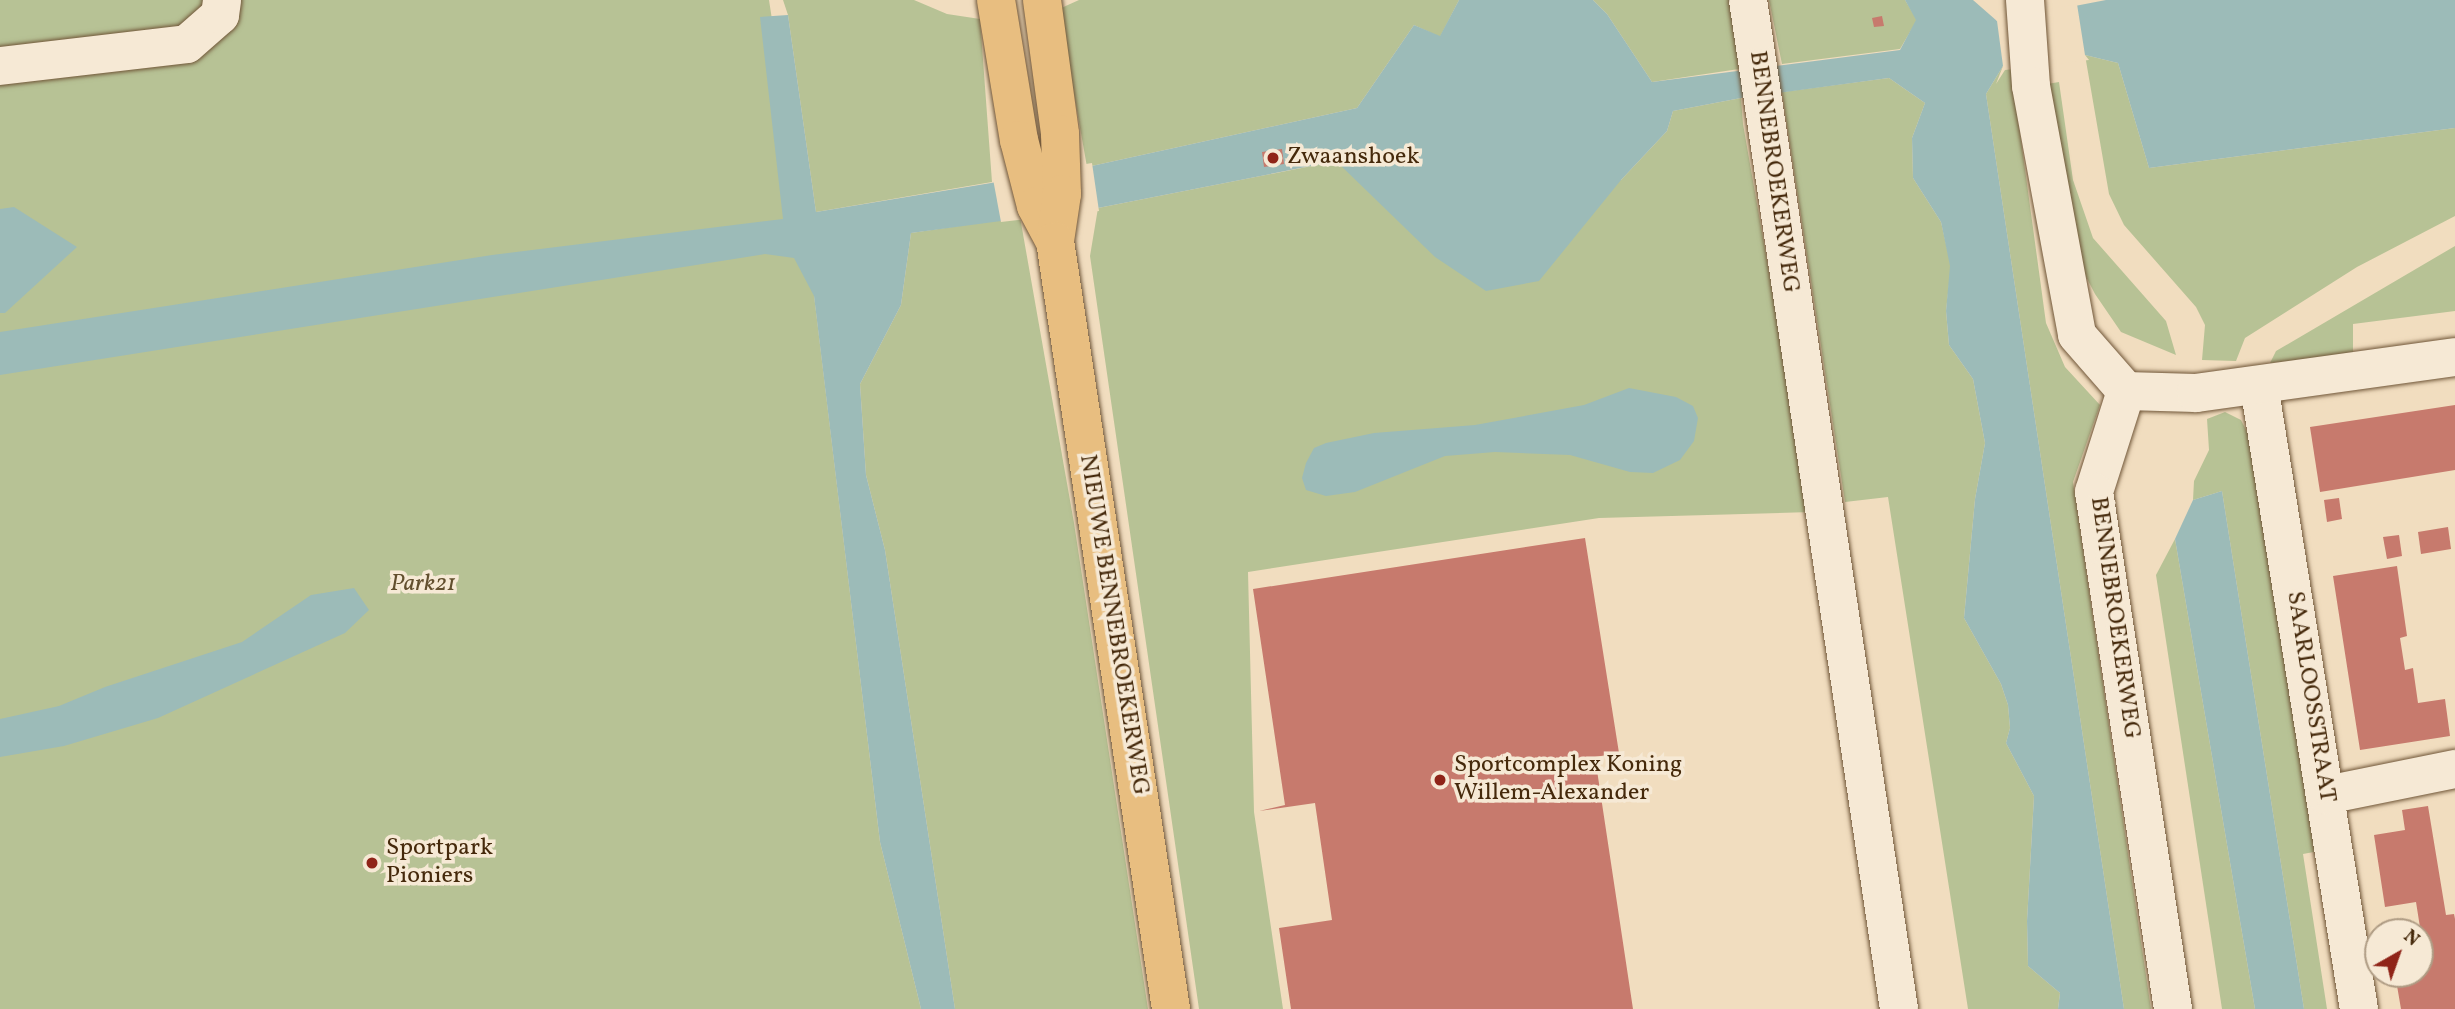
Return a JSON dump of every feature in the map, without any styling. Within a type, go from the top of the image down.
[{"type":"main road","name":"NIEUWE BENNEBROEKERWEG","points":[[996,0],[1019,140],[1036,206],[1055,241]]},
{"type":"main road","name":"NIEUWE BENNEBROEKERWEG","points":[[1042,0],[1060,134],[1062,194],[1055,241],[1171,1009]]},
{"type":"street","points":[[0,66],[187,44],[220,15],[222,0]]},
{"type":"street","name":"BENNEBROEKERWEG","points":[[1748,0],[1899,1009]]},
{"type":"street","points":[[2025,0],[2031,86],[2077,335],[2126,391],[2196,393],[2455,357]]},
{"type":"street","name":"SAARLOOSSTRAAT","points":[[2259,385],[2359,1009]]},
{"type":"street","name":"BENNEBROEKERWEG","points":[[2126,391],[2094,492],[2173,1009]]},
{"type":"street","points":[[2326,795],[2455,769]]},
{"type":"green space","name":"Park21","points":[[0,0],[769,0],[814,295],[880,842],[921,1009],[0,1009]]},
{"type":"green space","points":[[783,0],[914,0],[947,14],[980,19],[992,182],[816,212],[788,15]]},
{"type":"green space","points":[[1079,0],[1459,0],[1440,37],[1414,25],[1357,108],[1087,167],[1059,9]]},
{"type":"green space","points":[[1593,0],[1731,0],[1739,69],[1652,82],[1607,14]]},
{"type":"green space","points":[[1769,0],[1905,0],[1917,20],[1900,49],[1782,64]]},
{"type":"green space","points":[[2085,55],[2118,63],[2149,168],[2455,128],[2455,216],[2357,267],[2245,338],[2236,361],[2202,360],[2205,325],[2196,307],[2124,225],[2109,194]]},
{"type":"green space","points":[[2003,66],[2011,67],[2046,323],[2065,367],[2100,405],[2073,482],[2151,1009],[2124,1009],[1986,94]]},
{"type":"green space","points":[[1889,78],[1925,103],[1912,138],[1913,178],[1941,222],[1951,266],[1946,311],[1949,345],[1973,379],[1985,443],[1975,499],[1964,618],[2001,684],[2008,705],[2010,728],[2006,743],[2034,796],[2027,921],[2028,966],[2060,993],[2058,1009],[1968,1009],[1888,497],[1845,502],[1782,92]]},
{"type":"green space","points":[[2059,82],[2073,180],[2093,238],[2166,321],[2176,355],[2121,332],[2095,294],[2079,263],[2047,84]]},
{"type":"green space","points":[[1741,98],[1743,124],[1811,512],[1599,518],[1248,572],[1254,812],[1283,1009],[1199,1009],[1090,256],[1098,208],[1337,161],[1621,180],[1667,131],[1673,111]]},
{"type":"green space","points":[[1020,217],[1074,523],[1148,1009],[955,1009],[885,550],[866,475],[860,384],[901,305],[911,233]]},
{"type":"green space","points":[[2455,246],[2455,311],[2353,324],[2353,355],[2270,363],[2276,351]]},
{"type":"green space","points":[[2225,412],[2241,420],[2253,444],[2319,851],[2303,854],[2327,1009],[2304,1009],[2222,491],[2193,500],[2194,481],[2209,450],[2207,419]]},
{"type":"green space","points":[[2175,539],[2255,1009],[2222,1009],[2156,575]]},
{"type":"water","points":[[1459,0],[1593,0],[1607,14],[1652,82],[1900,50],[1916,20],[1905,0],[1973,0],[1997,21],[2106,0],[2455,0],[2455,128],[2149,168],[2118,63],[2085,55],[2003,66],[1986,94],[2124,1009],[2058,1009],[2060,993],[2028,966],[2027,921],[2034,796],[2006,743],[2010,728],[2008,705],[2001,684],[1964,618],[1975,499],[1985,443],[1973,379],[1949,345],[1946,311],[1950,266],[1941,222],[1913,178],[1912,138],[1925,103],[1889,78],[1741,98],[1673,111],[1667,131],[1621,180],[1539,281],[1486,291],[1435,257],[1336,161],[1098,208],[911,233],[901,305],[860,384],[866,475],[885,550],[955,1009],[921,1009],[880,842],[814,296],[794,258],[765,254],[0,375],[0,332],[492,255],[783,219],[760,17],[788,15],[816,212],[1087,167],[1357,108],[1414,25],[1440,36]]},
{"type":"water","points":[[14,207],[77,247],[5,313],[0,313],[0,209]]},
{"type":"water","points":[[1629,388],[1676,397],[1693,406],[1698,418],[1694,441],[1680,460],[1653,473],[1630,472],[1570,455],[1495,452],[1445,456],[1355,492],[1326,496],[1306,490],[1302,478],[1314,448],[1326,443],[1374,433],[1475,425],[1584,405]]},
{"type":"water","points":[[2222,491],[2304,1009],[2255,1009],[2175,539],[2193,500]]},
{"type":"water","points":[[354,588],[369,610],[345,633],[158,718],[64,746],[0,757],[0,719],[59,706],[105,687],[242,642],[311,595]]},
{"type":"pier","points":[[2077,4],[2085,55],[2089,60],[2005,70],[1996,84],[2003,66],[1997,21],[1991,12],[1998,17]]},
{"type":"pier","points":[[1092,163],[1099,211],[1001,222],[993,179]]},
{"type":"building","points":[[1882,16],[1884,26],[1874,27],[1872,18]]},
{"type":"building","name":"Zwaanshoek","points":[[1282,149],[1284,164],[1264,167],[1262,152]]},
{"type":"building","points":[[2455,405],[2455,470],[2320,492],[2310,427]]},
{"type":"building","points":[[2339,498],[2342,519],[2327,522],[2324,500]]},
{"type":"building","points":[[2448,527],[2451,549],[2421,554],[2418,532]]},
{"type":"building","points":[[2399,535],[2402,556],[2387,559],[2383,537]]},
{"type":"building","name":"Sportcomplex Koning Willem-Alexander","points":[[1585,538],[1619,753],[1595,757],[1633,1009],[1291,1009],[1279,928],[1332,920],[1315,803],[1259,811],[1285,805],[1253,589]]},
{"type":"building","points":[[2397,566],[2407,636],[2400,638],[2405,670],[2413,668],[2418,703],[2445,699],[2450,736],[2360,750],[2333,576]]},
{"type":"building","points":[[2428,806],[2446,915],[2454,914],[2455,919],[2455,1009],[2401,1009],[2397,988],[2434,988],[2434,918],[2419,918],[2416,902],[2385,907],[2374,835],[2405,830],[2402,810]]},
{"type":"place","name":"Zwaanshoek","points":[[1273,158]]},
{"type":"place","name":"Sportcomplex Koning Willem-Alexander","points":[[1440,780]]},
{"type":"place","name":"Sportpark Pioniers","points":[[372,863]]}]
